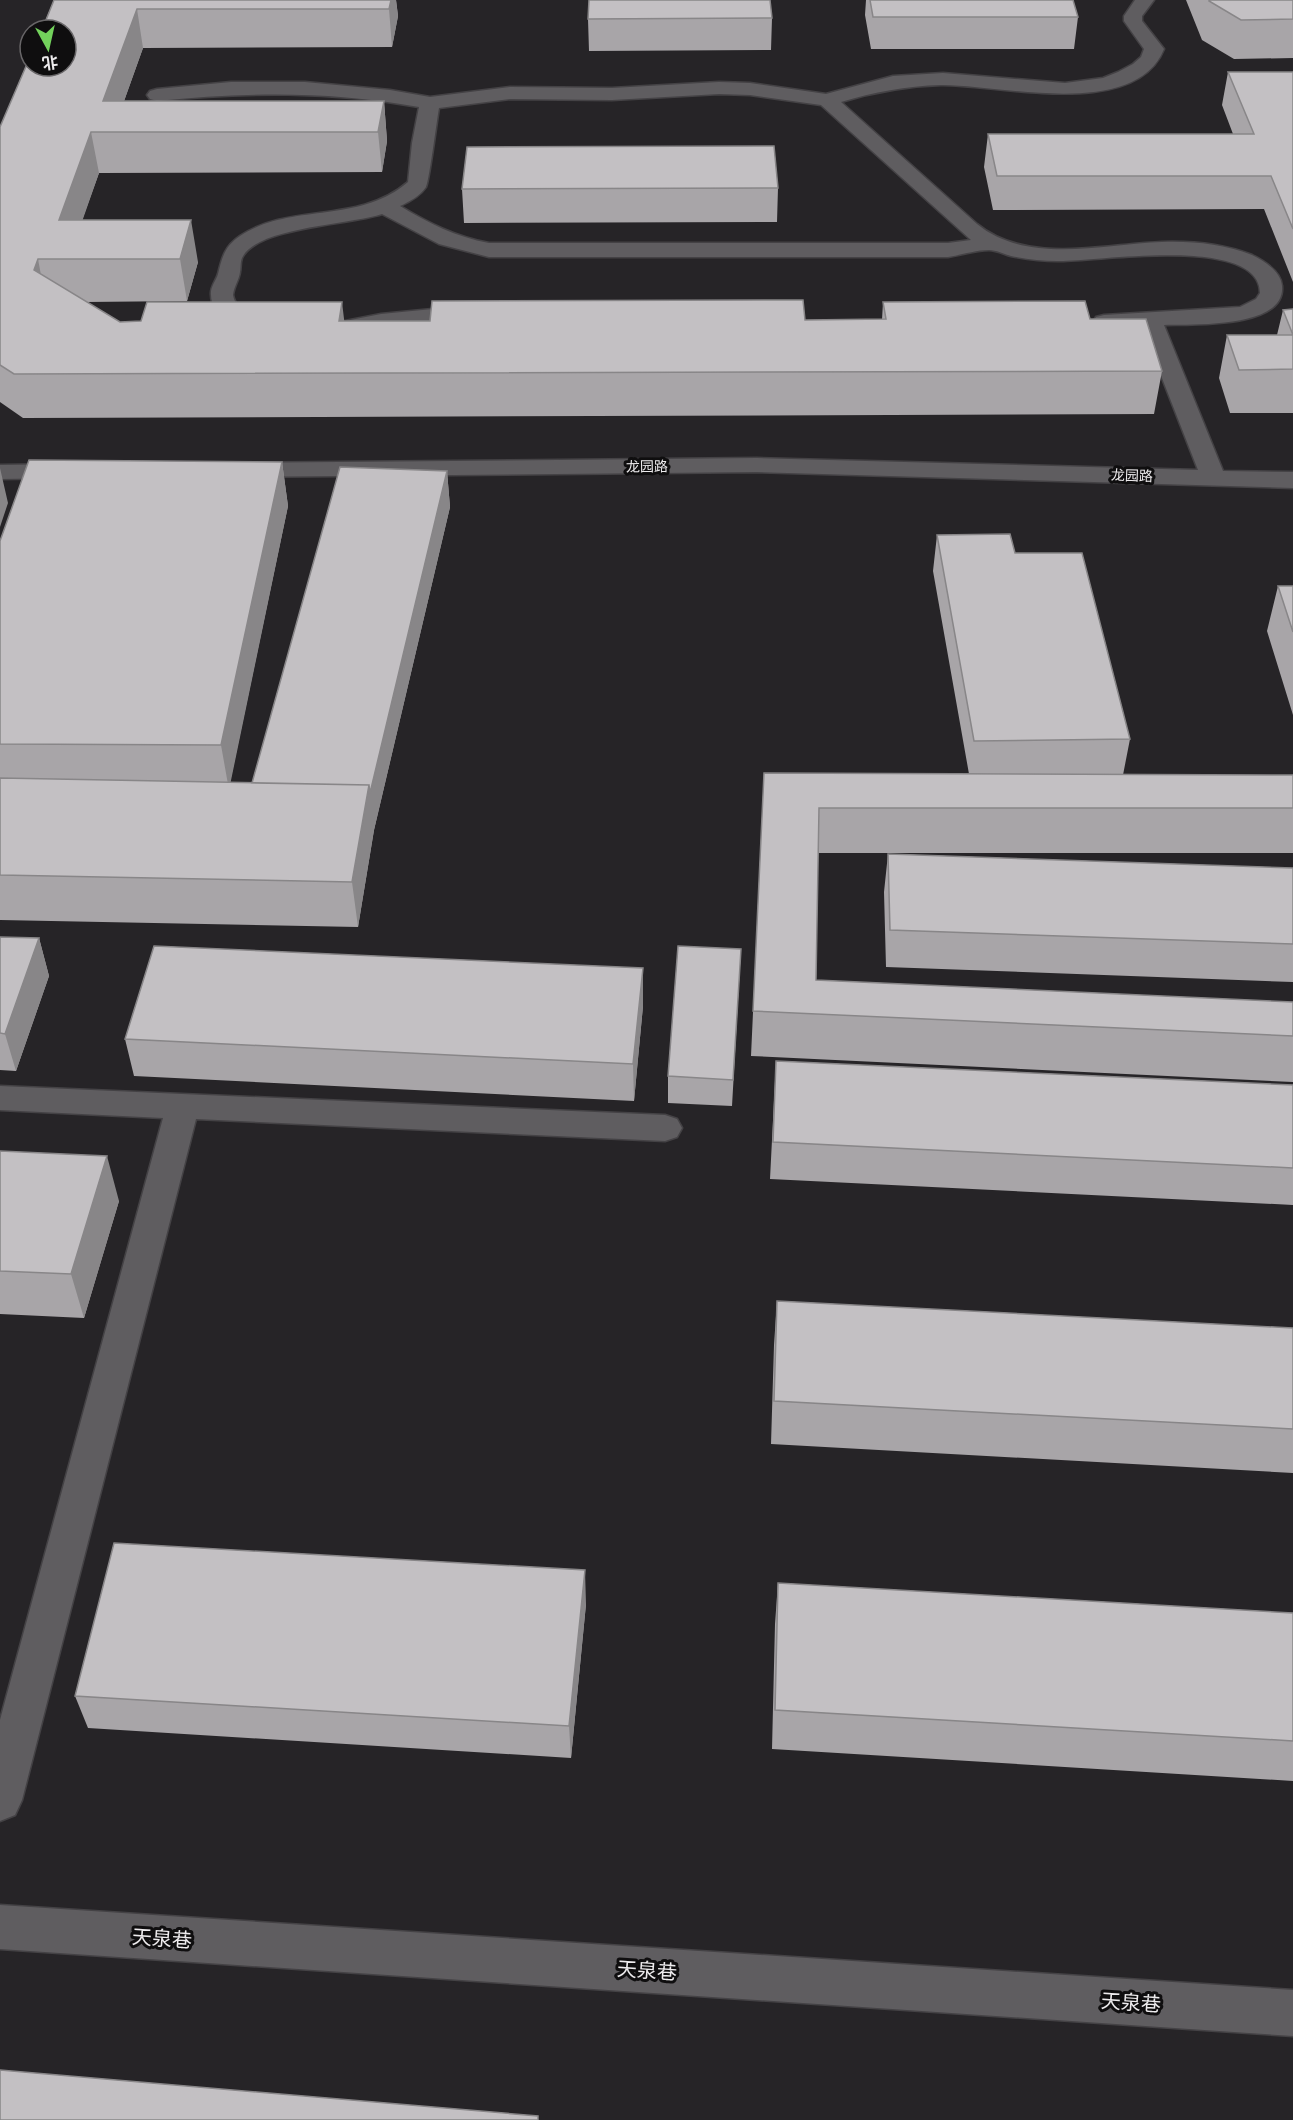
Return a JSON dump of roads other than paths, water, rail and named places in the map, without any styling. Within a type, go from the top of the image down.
[{"type":"street","points":[[158,95],[231,88],[305,88],[390,96],[430,103],[510,93],[612,94],[718,88],[750,89],[827,100],[869,87],[918,80],[969,80],[1043,89],[1065,89],[1107,83],[1140,68],[1150,59],[1154,49],[1132,21],[1145,0]]},
{"type":"street","points":[[827,100],[969,229],[993,243],[1010,249],[1050,255],[1204,249],[1254,264],[1271,282],[1272,292],[1268,301],[1244,314],[1151,321],[1079,322]]},
{"type":"street","points":[[278,332],[244,322],[225,306],[222,296],[223,286],[229,276],[228,265],[233,254],[243,244],[274,228],[348,217],[384,206],[418,184],[422,143],[430,103]]},
{"type":"street","points":[[384,206],[431,234],[467,246],[489,250],[948,249],[993,243]]},
{"type":"street","points":[[317,333],[381,321],[434,315],[498,312]]},
{"type":"street","points":[[1151,321],[1213,477]]},
{"type":"street","name":"龙园路","points":[[213,470],[757,465],[1293,480]]},
{"type":"street","points":[[0,472],[95,471]]},
{"type":"street","points":[[0,1098],[664,1128]]},
{"type":"street","points":[[0,1800],[182,1108]]},
{"type":"street","name":"天泉巷","points":[[0,1927],[1293,2013]]}]
